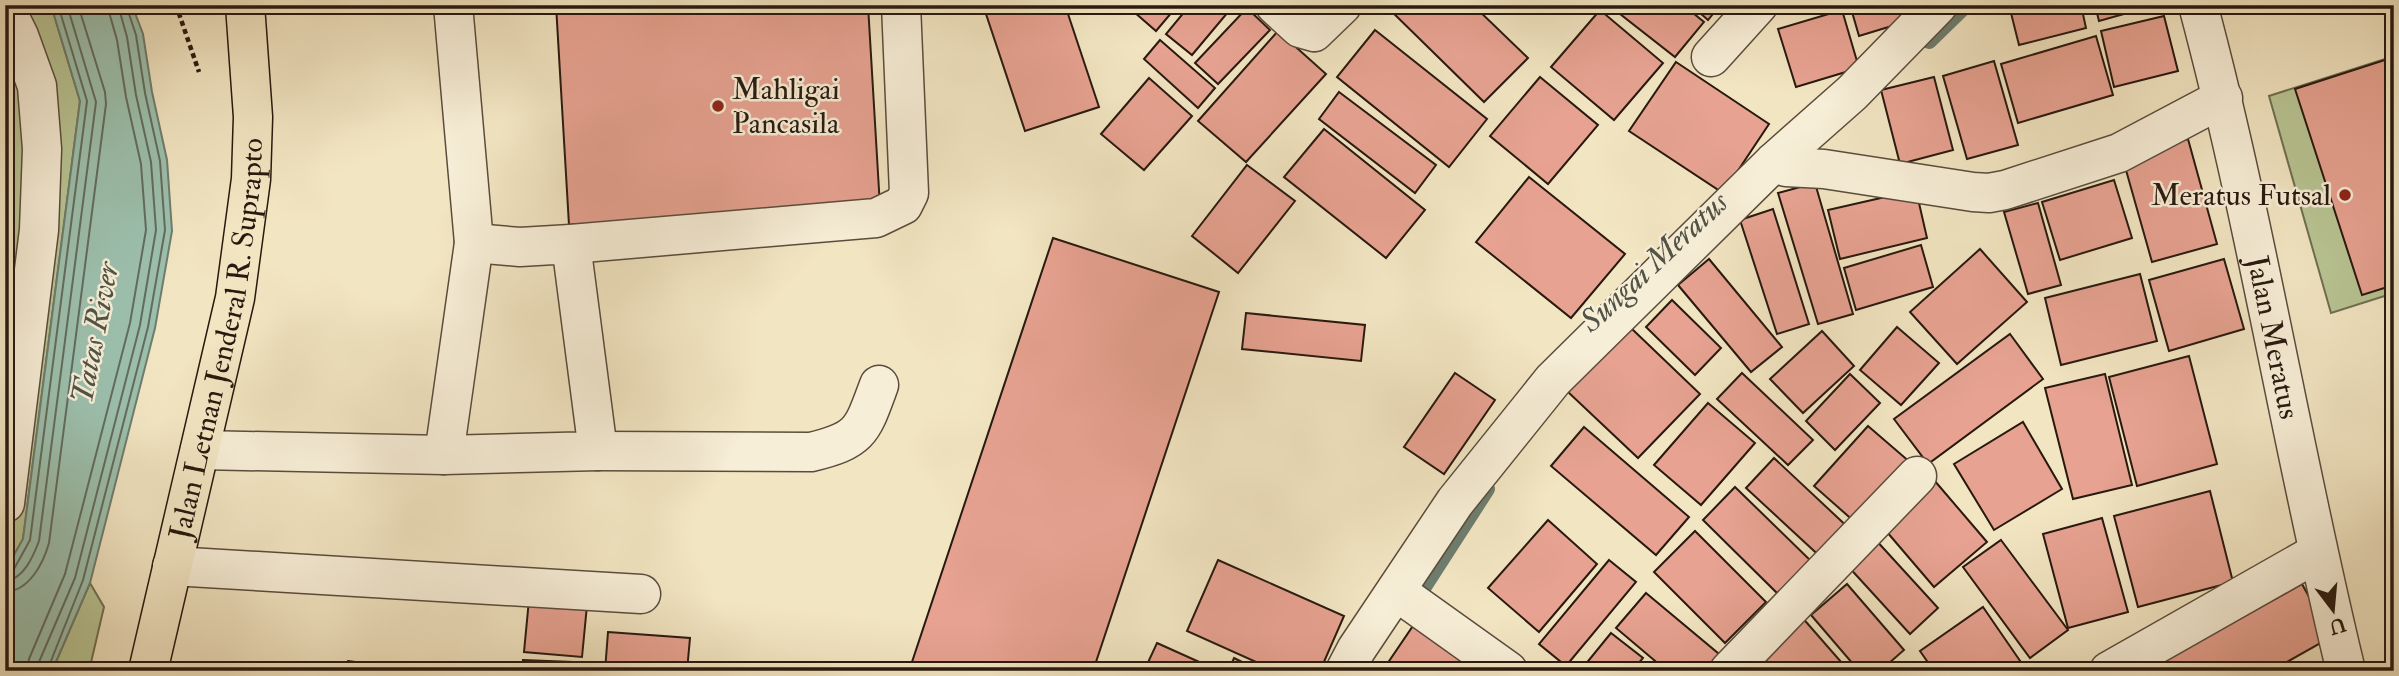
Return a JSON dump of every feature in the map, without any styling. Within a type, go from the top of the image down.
[{"type":"highway","name":"Jalan Letnan Jenderal R. Suprapto","points":[[148,671],[235,298],[251,179],[253,117],[245,5]]},
{"type":"street","points":[[444,455],[474,243],[453,5]]},
{"type":"street","points":[[474,243],[520,247],[571,244],[876,218],[903,205],[909,193],[901,5]]},
{"type":"street","points":[[1275,5],[1300,28],[1314,32],[1342,5]]},
{"type":"street","points":[[1711,57],[1758,5]]},
{"type":"street","points":[[1345,671],[1356,650],[1455,502],[1553,380],[1780,164],[1938,5]]},
{"type":"street","name":"Jalan Meratus","points":[[2198,5],[2223,98],[2317,553],[2346,671]]},
{"type":"street","points":[[5,8],[19,36],[37,86],[42,149],[39,230],[5,503]]},
{"type":"street","points":[[1780,164],[1990,193],[2119,153],[2223,98]]},
{"type":"street","points":[[571,244],[598,451]]},
{"type":"street","points":[[200,450],[444,455],[598,451],[811,452],[850,439],[863,426],[879,385]]},
{"type":"street","points":[[1729,671],[1917,476]]},
{"type":"street","points":[[2109,671],[2317,553]]},
{"type":"street","points":[[172,566],[641,594]]},
{"type":"street","points":[[1396,591],[1508,671]]},
{"type":"shaded area","points":[[5,5],[51,5],[80,101],[23,539],[5,571]]},
{"type":"shaded area","name":"Meratus Futsal","points":[[2394,56],[2394,293],[2331,313],[2269,96]]},
{"type":"shaded area","points":[[90,583],[104,607],[89,671],[52,671]]},
{"type":"water","name":"Tatas River","points":[[51,5],[132,5],[143,34],[167,160],[172,231],[155,328],[90,583],[52,671],[5,671],[5,571],[23,539],[80,101]]},
{"type":"building","name":"Mahligai Pancasila","points":[[556,5],[868,5],[880,207],[569,225]]},
{"type":"building","points":[[983,5],[1065,5],[1099,107],[1025,131]]},
{"type":"building","points":[[1126,5],[1178,5],[1156,31]]},
{"type":"building","points":[[1190,5],[1234,5],[1192,55],[1166,34]]},
{"type":"building","points":[[1385,5],[1473,5],[1528,58],[1484,102]]},
{"type":"building","points":[[1619,5],[1683,5],[1704,22],[1675,57],[1615,10]]},
{"type":"building","points":[[1691,5],[1720,5],[1708,20]]},
{"type":"building","points":[[1850,5],[1914,5],[1918,18],[1859,36]]},
{"type":"building","points":[[2009,5],[2081,5],[2086,28],[2019,45]]},
{"type":"building","points":[[2095,5],[2156,5],[2099,21]]},
{"type":"building","points":[[1247,8],[1270,30],[1218,84],[1195,63]]},
{"type":"building","points":[[1600,10],[1663,63],[1614,120],[1551,67]]},
{"type":"building","points":[[1842,10],[1859,68],[1796,87],[1778,29]]},
{"type":"building","points":[[2164,16],[2178,71],[2114,87],[2101,31]]},
{"type":"building","points":[[1375,30],[1487,119],[1449,167],[1337,77]]},
{"type":"building","points":[[1278,31],[1326,74],[1246,162],[1198,121]]},
{"type":"building","points":[[2096,36],[2113,95],[2018,123],[2001,64]]},
{"type":"building","points":[[1160,40],[1215,88],[1198,108],[1144,59]]},
{"type":"building","name":"Meratus Futsal","points":[[2394,57],[2394,285],[2362,295],[2295,89]]},
{"type":"building","points":[[1994,61],[2018,145],[1967,159],[1943,76]]},
{"type":"building","points":[[1676,62],[1769,124],[1723,193],[1629,131]]},
{"type":"building","points":[[1540,77],[1598,125],[1548,184],[1490,136]]},
{"type":"building","points":[[1934,77],[1953,150],[1900,164],[1881,90]]},
{"type":"building","points":[[1149,78],[1192,116],[1144,170],[1101,134]]},
{"type":"building","points":[[1339,92],[1436,165],[1415,193],[1319,119]]},
{"type":"building","points":[[1324,129],[1425,210],[1386,258],[1284,177]]},
{"type":"building","points":[[2188,139],[2217,244],[2152,262],[2122,156]]},
{"type":"building","points":[[1247,165],[1295,201],[1238,273],[1192,236]]},
{"type":"building","points":[[1529,177],[1625,254],[1571,318],[1476,242]]},
{"type":"building","points":[[2114,180],[2132,238],[2060,260],[2042,202]]},
{"type":"building","points":[[1815,183],[1853,314],[1818,324],[1778,193]]},
{"type":"building","points":[[1916,190],[1927,238],[1840,259],[1828,210]]},
{"type":"building","points":[[2038,203],[2061,285],[2028,294],[2004,212]]},
{"type":"building","points":[[1773,209],[1809,324],[1777,334],[1740,220]]},
{"type":"building","points":[[1053,238],[1219,292],[1093,671],[909,671]]},
{"type":"building","points":[[1921,245],[1933,287],[1856,310],[1844,268]]},
{"type":"building","points":[[1980,249],[2027,302],[1957,364],[1910,312]]},
{"type":"building","points":[[1709,259],[1782,347],[1751,372],[1678,285]]},
{"type":"building","points":[[2224,259],[2244,329],[2169,351],[2149,280]]},
{"type":"building","points":[[2140,274],[2157,341],[2061,365],[2045,298]]},
{"type":"building","points":[[1672,300],[1721,348],[1695,375],[1646,327]]},
{"type":"building","points":[[1246,313],[1365,325],[1361,361],[1242,349]]},
{"type":"building","points":[[1897,327],[1939,363],[1901,405],[1860,370]]},
{"type":"building","points":[[1631,328],[1700,394],[1638,458],[1568,392]]},
{"type":"building","points":[[1822,331],[1854,366],[1803,413],[1770,379]]},
{"type":"building","points":[[2010,334],[2043,379],[1928,464],[1894,419]]},
{"type":"building","points":[[2189,356],[2217,464],[2137,486],[2109,377]]},
{"type":"building","points":[[1455,373],[1495,400],[1444,474],[1404,447]]},
{"type":"building","points":[[1742,373],[1813,440],[1788,465],[1717,399]]},
{"type":"building","points":[[1850,374],[1880,403],[1835,450],[1806,421]]},
{"type":"building","points":[[2105,374],[2132,485],[2073,499],[2045,388]]},
{"type":"building","points":[[1708,403],[1755,443],[1701,505],[1654,465]]},
{"type":"building","points":[[2023,422],[2062,489],[1994,530],[1954,464]]},
{"type":"building","points":[[1868,426],[1911,463],[1856,523],[1814,486]]},
{"type":"building","points":[[1584,427],[1689,517],[1656,555],[1551,466]]},
{"type":"building","points":[[1774,458],[1853,532],[1825,561],[1746,488]]},
{"type":"building","points":[[1934,480],[1987,542],[1934,587],[1881,525]]},
{"type":"building","points":[[1735,487],[1813,563],[1780,596],[1703,520]]},
{"type":"building","points":[[2210,491],[2233,582],[2138,607],[2114,516]]},
{"type":"building","points":[[2102,518],[2128,612],[2068,628],[2043,534]]},
{"type":"building","points":[[1548,520],[1597,564],[1539,632],[1488,588]]},
{"type":"building","points":[[1695,531],[1766,602],[1725,643],[1654,572]]},
{"type":"building","points":[[1874,538],[1938,608],[1910,634],[1846,564]]},
{"type":"building","points":[[2001,540],[2068,630],[2030,658],[1963,567]]},
{"type":"building","points":[[1218,560],[1344,616],[1320,671],[1276,671],[1187,631]]},
{"type":"building","points":[[1609,560],[1636,582],[1566,666],[1539,644]]},
{"type":"building","points":[[1847,584],[1904,650],[1880,671],[1859,671],[1811,615]]},
{"type":"building","points":[[2302,584],[2331,637],[2271,671],[2157,671],[2154,666]]},
{"type":"building","points":[[530,589],[588,595],[582,657],[524,652]]},
{"type":"building","points":[[1646,593],[1719,654],[1705,671],[1667,671],[1616,628]]},
{"type":"building","points":[[1983,607],[2027,671],[1934,671],[1920,651]]},
{"type":"building","points":[[1800,615],[1849,671],[1753,671]]},
{"type":"building","points":[[1417,620],[1494,671],[1383,670]]},
{"type":"building","points":[[608,632],[690,638],[687,671],[605,671]]},
{"type":"building","points":[[1611,633],[1643,658],[1632,671],[1580,671]]},
{"type":"building","points":[[1157,643],[1217,670],[1144,671]]},
{"type":"building","points":[[1234,658],[1260,671],[1228,671]]},
{"type":"building","points":[[523,660],[598,663],[597,671],[523,671]]},
{"type":"building","points":[[348,661],[422,671],[346,671]]},
{"type":"waterway","name":"Sungai Meratus","points":[[1929,41],[1966,5]]},
{"type":"waterway","name":"Sungai Meratus","points":[[1420,593],[1487,489]]},
{"type":"place","name":"Mahligai Pancasila","points":[[718,106]]},
{"type":"place","name":"Meratus Futsal","points":[[2345,195]]}]
